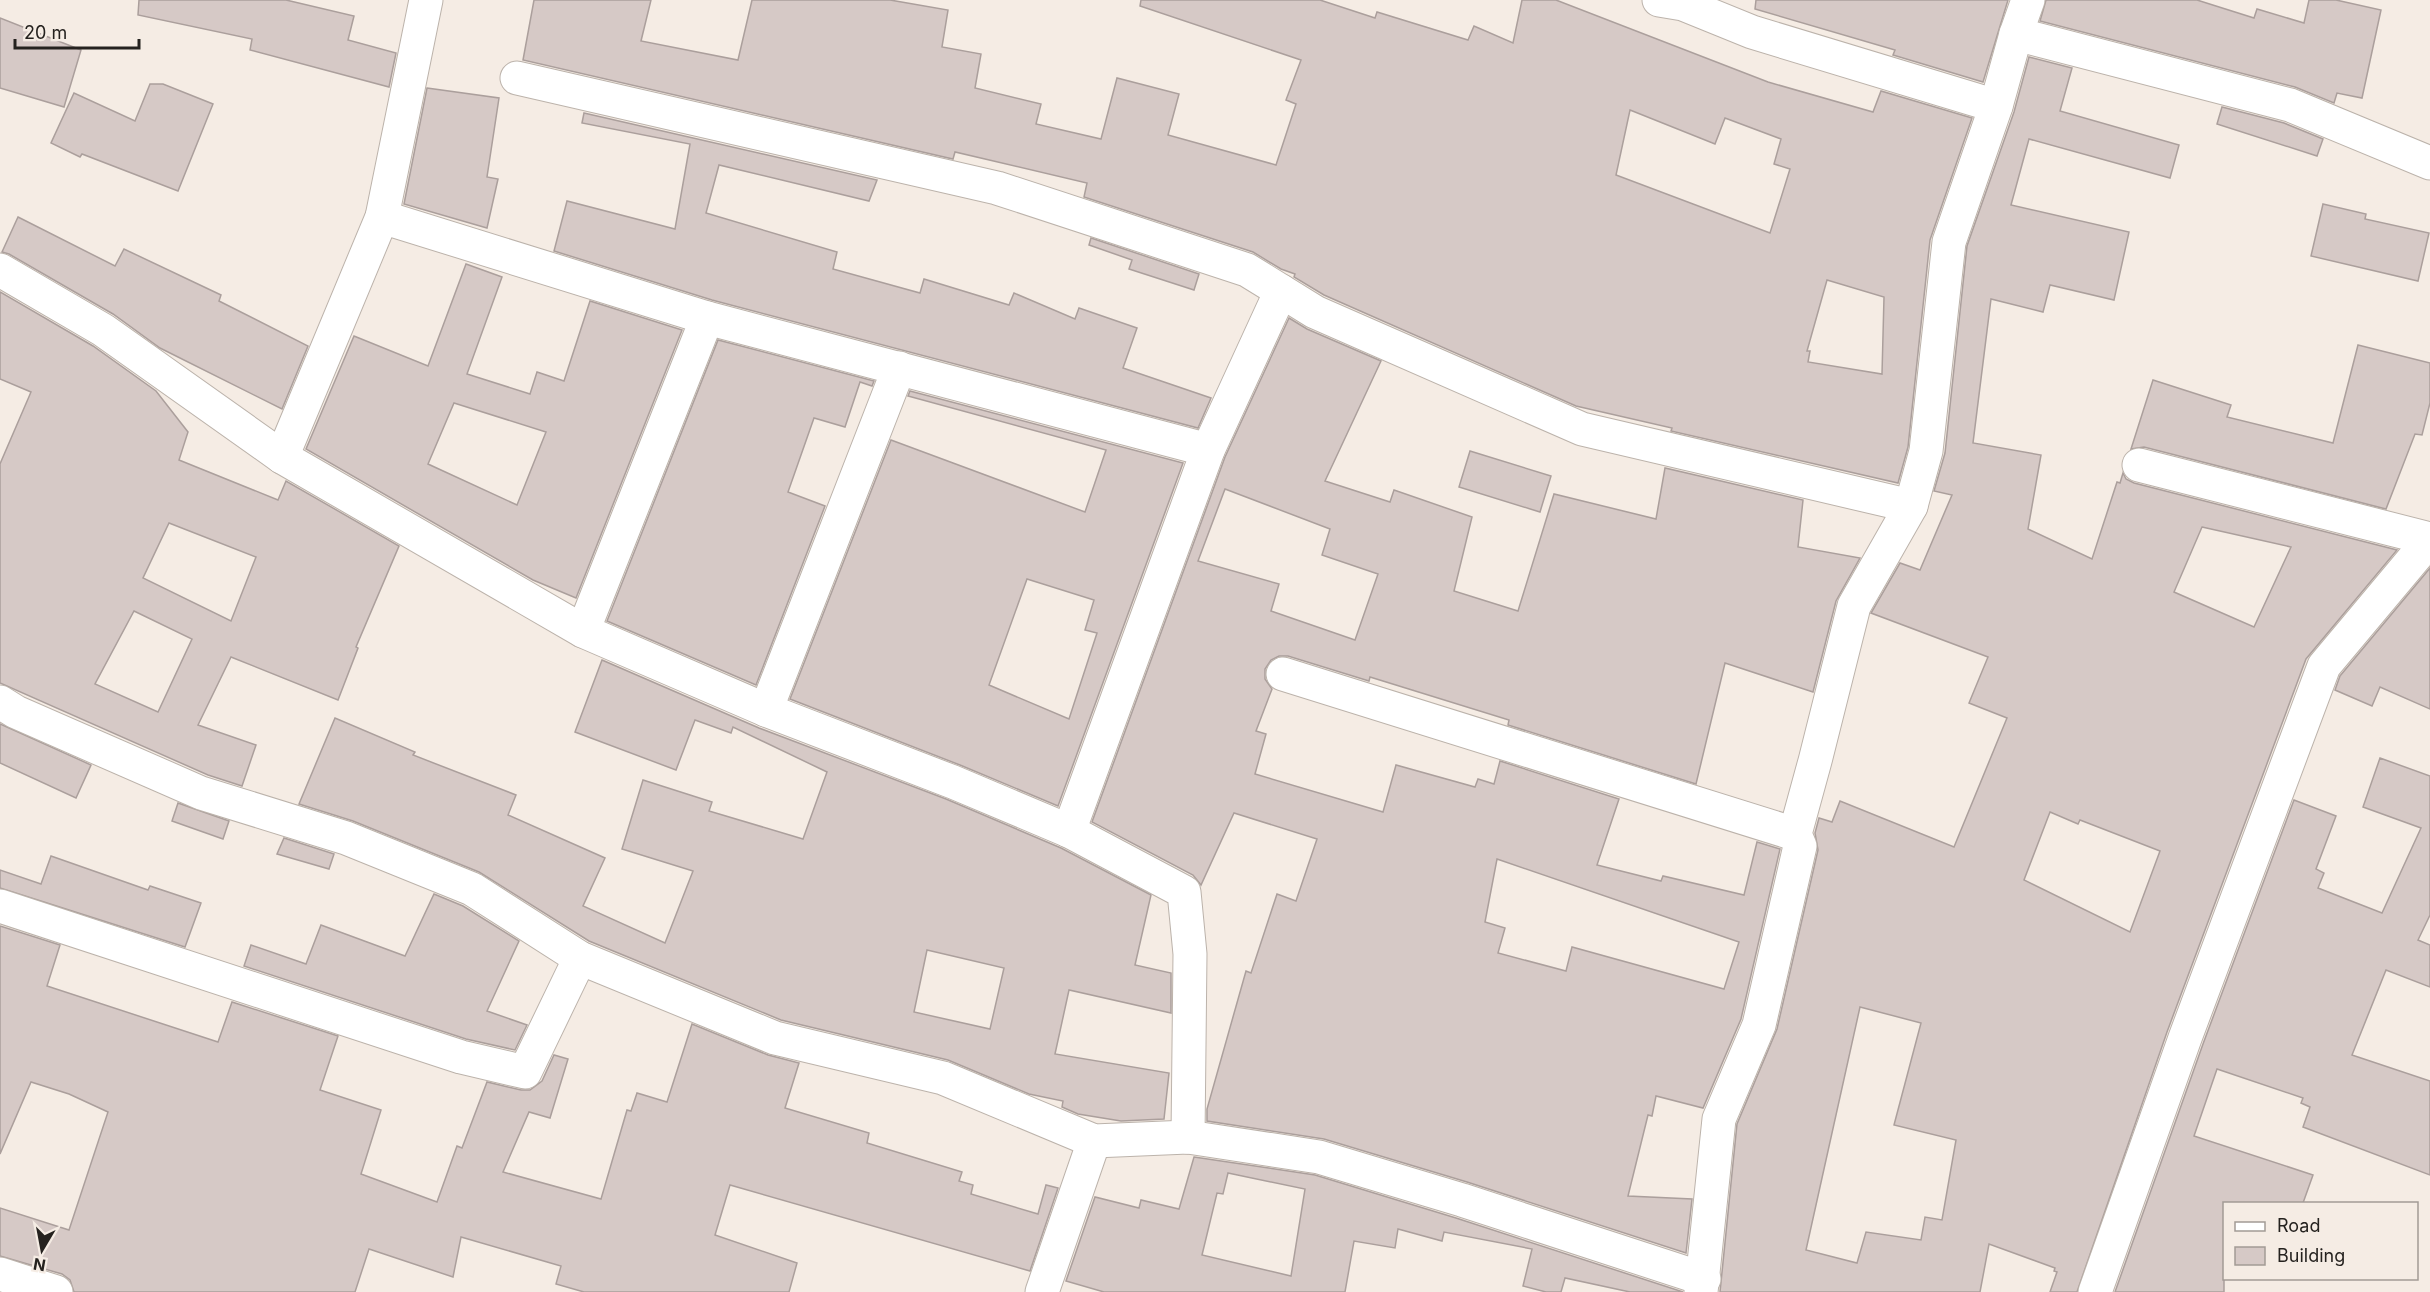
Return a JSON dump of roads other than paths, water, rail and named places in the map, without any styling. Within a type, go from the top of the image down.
[{"type":"street","points":[[282,457],[382,217],[426,0]]},
{"type":"street","points":[[1659,0],[1683,4],[1752,32],[1996,106]]},
{"type":"street","points":[[0,702],[16,712],[201,793],[346,838],[472,888],[580,958],[775,1038],[944,1078],[1094,1141],[1188,1137],[1319,1157],[1462,1200],[1703,1286],[1719,1119],[1758,1025],[1800,846],[1795,834],[1854,606],[1911,506],[1926,451],[1949,242],[1996,106],[2028,0]]},
{"type":"street","points":[[2016,34],[2290,105],[2430,163]]},
{"type":"street","points":[[517,78],[997,188],[1247,270],[1315,312],[1582,429],[1911,506]]},
{"type":"street","points":[[382,217],[707,318],[1208,450]]},
{"type":"street","points":[[0,270],[104,330],[282,457],[583,631],[766,710],[953,782],[1069,831],[1184,892],[1190,954],[1188,1137]]},
{"type":"street","points":[[1069,831],[1208,450],[1281,291]]},
{"type":"street","points":[[583,631],[707,318]]},
{"type":"street","points":[[766,710],[899,368]]},
{"type":"street","points":[[2139,465],[2430,539]]},
{"type":"street","points":[[2095,1292],[2181,1049],[2324,666],[2421,550],[2430,546]]},
{"type":"street","points":[[1283,674],[1795,834]]},
{"type":"street","points":[[0,906],[461,1057],[525,1072],[580,958]]},
{"type":"street","points":[[1042,1292],[1094,1141]]},
{"type":"street","points":[[0,1274],[56,1292]]}]
